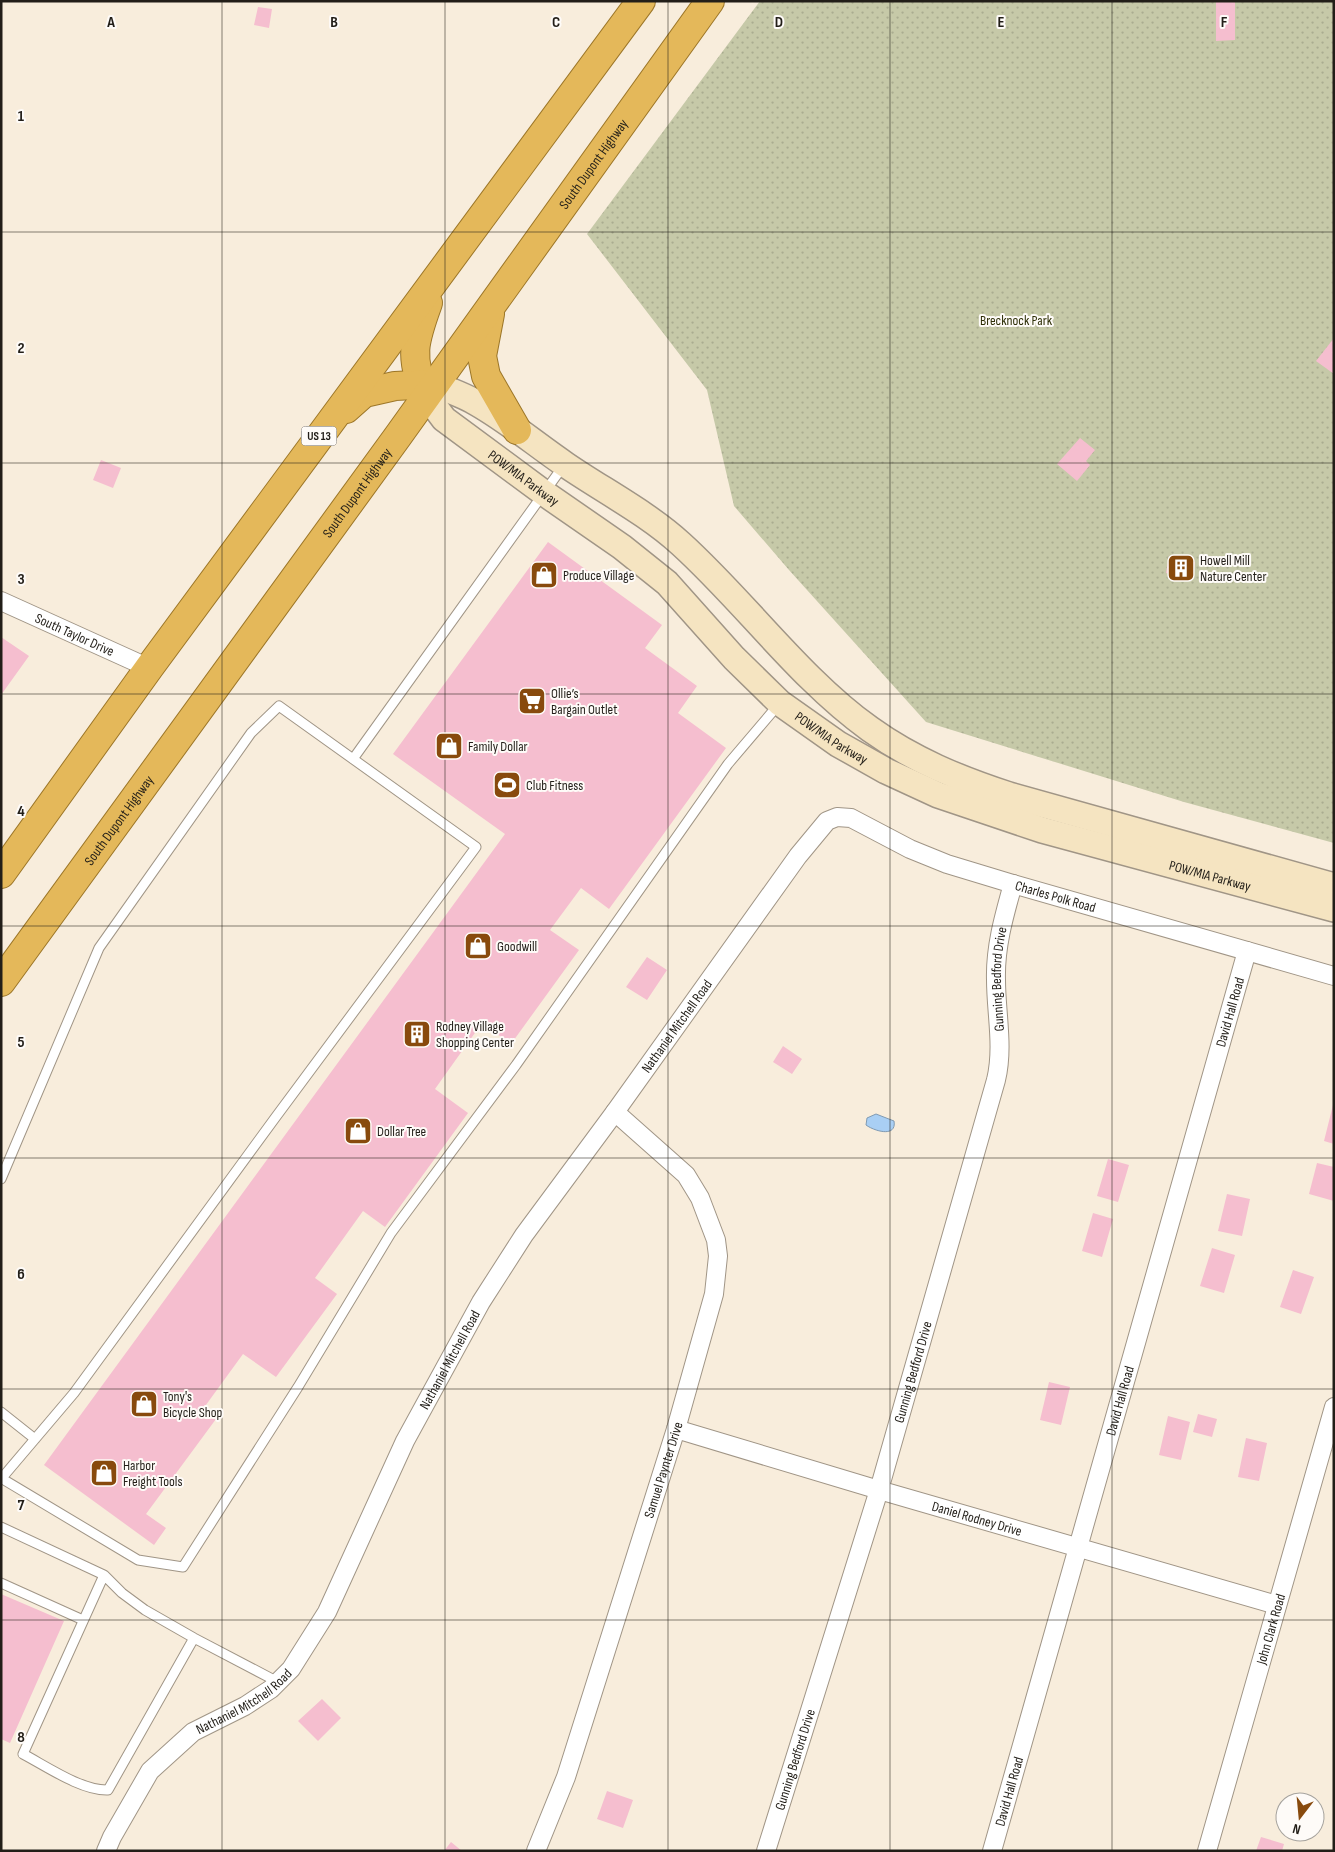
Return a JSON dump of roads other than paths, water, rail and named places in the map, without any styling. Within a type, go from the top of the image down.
[{"type":"highway","name":"US 13","points":[[1,874],[149,668],[641,1]]},
{"type":"highway","name":"South Dupont Highway","points":[[1,982],[398,436],[427,387],[492,305],[710,1]]},
{"type":"highway","points":[[326,427],[364,393],[395,386],[427,387],[414,352],[416,334],[438,275]]},
{"type":"highway","points":[[492,305],[482,356],[486,376],[517,430]]},
{"type":"main road","name":"POW/MIA Parkway","points":[[427,387],[473,401],[564,464],[648,518],[681,543],[846,710],[870,729],[919,759],[974,784],[1334,886]]},
{"type":"main road","name":"POW/MIA Parkway","points":[[427,387],[444,419],[544,493],[622,547],[667,583],[734,658],[780,703],[838,744],[886,771],[938,795],[1042,830],[1334,909]]},
{"type":"main road","points":[[780,703],[807,672]]},
{"type":"main road","points":[[1,998],[41,928]]},
{"type":"street","name":"South Taylor Drive","points":[[1,601],[149,668]]},
{"type":"street","name":"Charles Polk Road","points":[[798,856],[827,821],[837,817],[851,818],[928,857],[1013,884],[1334,976]]},
{"type":"street","name":"Nathaniel Mitchell Road","points":[[106,1851],[150,1771],[193,1732],[245,1706],[271,1689],[291,1669],[327,1612],[405,1441],[481,1302],[524,1235],[615,1112],[798,856]]},
{"type":"street","name":"Gunning Bedford Drive","points":[[766,1851],[880,1490],[999,1070],[997,952],[1013,884]]},
{"type":"street","name":"David Hall Road","points":[[992,1851],[1246,951]]},
{"type":"street","name":"Samuel Paynter Drive","points":[[536,1851],[566,1776],[676,1428],[714,1294],[718,1256],[716,1240],[700,1198],[686,1175],[615,1112]]},
{"type":"street","name":"John Clark Road","points":[[1207,1851],[1334,1407]]},
{"type":"street","name":"Daniel Rodney Drive","points":[[676,1428],[880,1490],[1277,1605]]},
{"type":"lane","points":[[353,759],[564,464]]},
{"type":"lane","points":[[1,1179],[99,948],[251,733],[279,706],[476,847],[74,1393],[1,1479],[138,1560],[183,1567],[298,1387],[391,1233],[516,1065],[728,764],[780,703]]},
{"type":"lane","points":[[1,1412],[35,1439]]},
{"type":"lane","points":[[1,1527],[104,1575],[122,1593],[145,1610],[278,1682]]},
{"type":"lane","points":[[104,1575],[23,1754],[98,1791],[108,1790],[194,1638]]},
{"type":"lane","points":[[1,1583],[83,1620]]},
{"type":"water","points":[[876,1114],[894,1121],[892,1130],[884,1132],[866,1125],[867,1118]]},
{"type":"place","name":"Howell Mill Nature Center","points":[[1181,568]]},
{"type":"place","name":"Produce Village","points":[[544,575]]},
{"type":"place","name":"Ollie’s Bargain Outlet","points":[[532,701]]},
{"type":"place","name":"Family Dollar","points":[[449,746]]},
{"type":"place","name":"Club Fitness","points":[[507,785]]},
{"type":"place","name":"Goodwill","points":[[478,946]]},
{"type":"place","name":"Rodney Village Shopping Center","points":[[417,1034]]},
{"type":"place","name":"Dollar Tree","points":[[358,1131]]},
{"type":"place","name":"Tony's Bicycle Shop","points":[[144,1404]]},
{"type":"place","name":"Harbor Freight Tools","points":[[104,1473]]},
{"type":"park label","name":"Brecknock Park","points":[[1016,320]]}]
